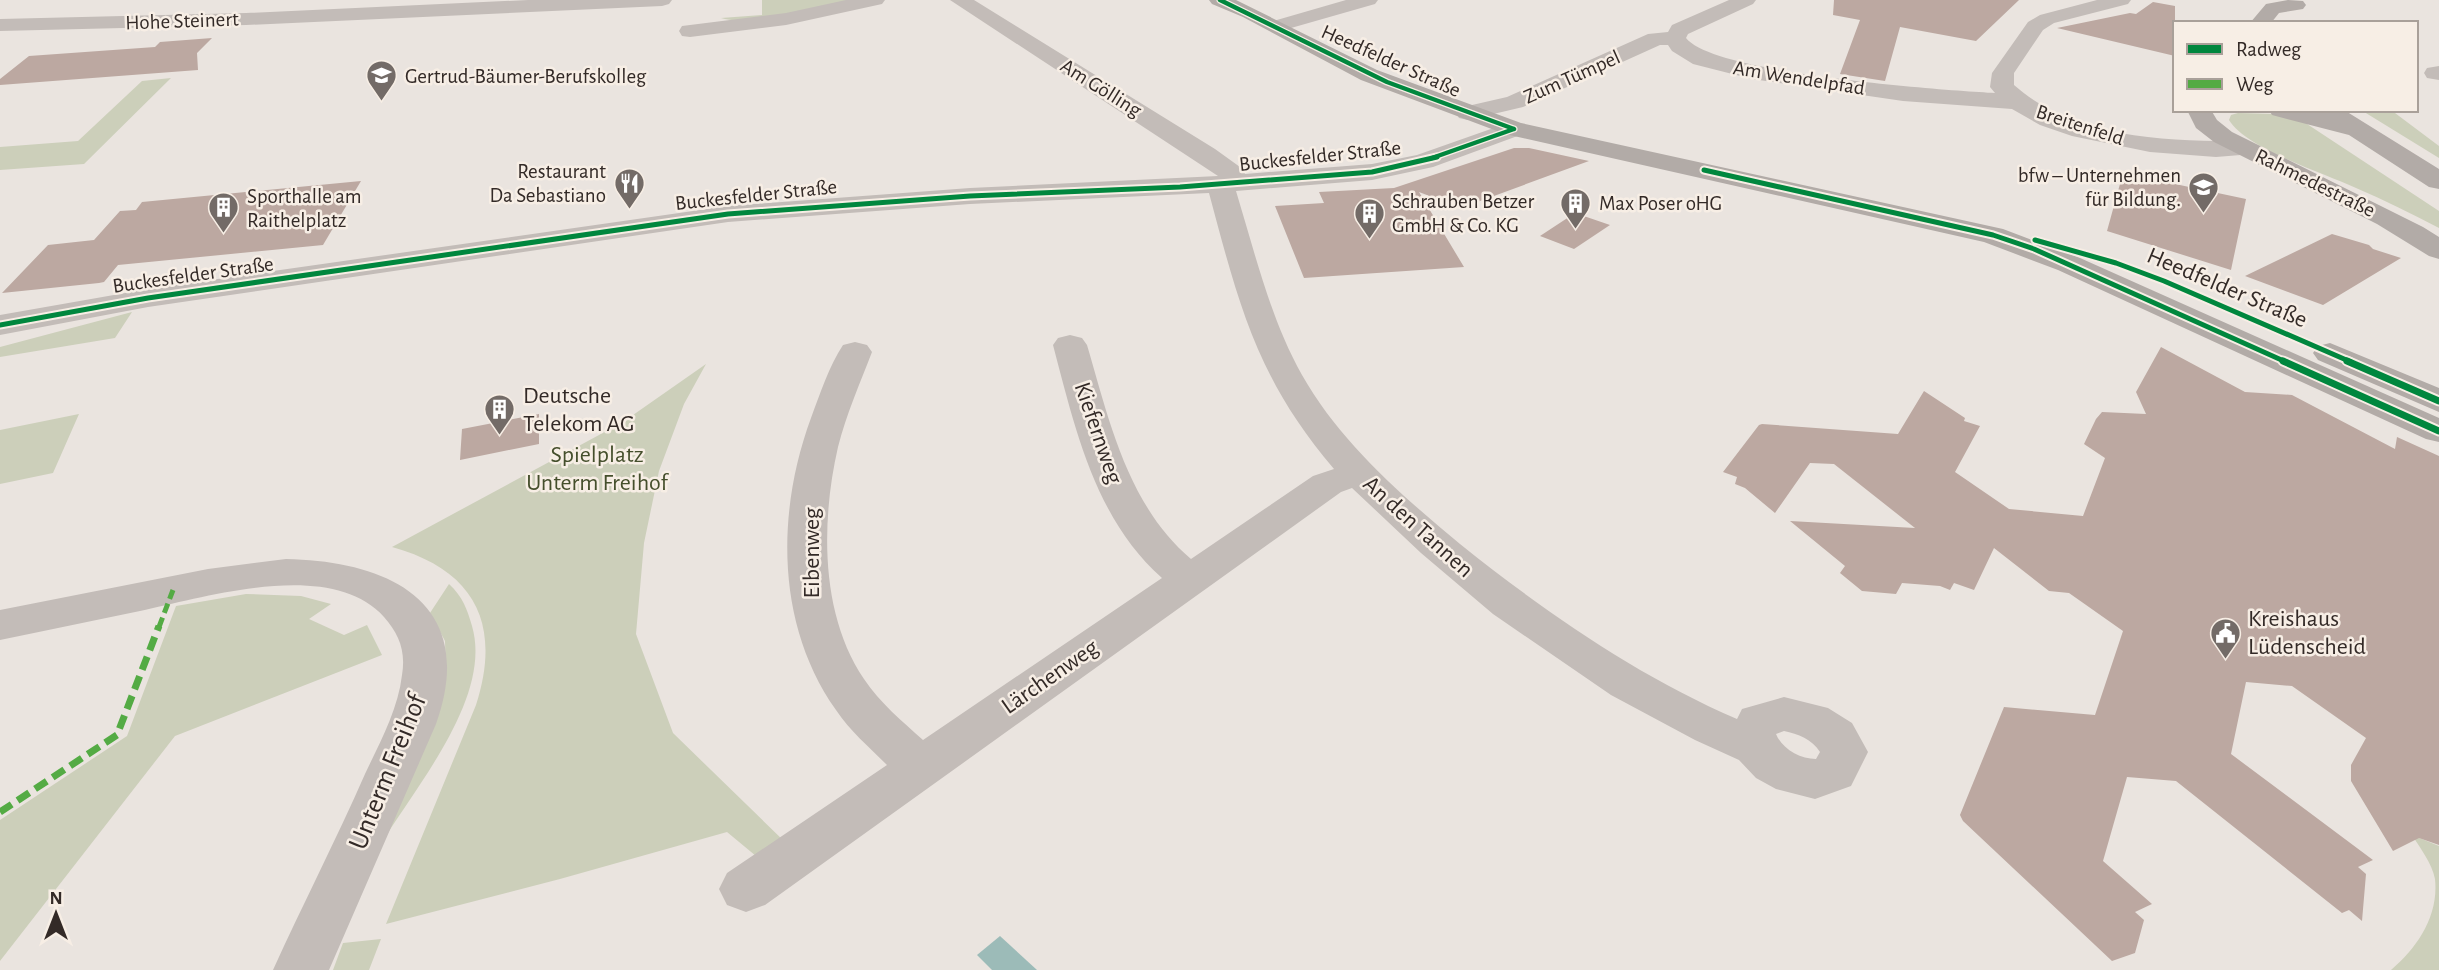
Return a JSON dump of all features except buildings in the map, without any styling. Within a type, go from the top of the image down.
[{"type":"main road","name":"Heedfelder Straße","points":[[1219,0],[1277,26],[1369,75],[1468,113],[1514,128],[1993,236],[2042,241],[2153,276],[2439,401]]},
{"type":"main road","points":[[2262,21],[2273,8],[2300,2]]},
{"type":"main road","points":[[2282,21],[2300,2]]},
{"type":"main road","name":"Rahmedestraße","points":[[2202,112],[2208,127],[2244,149],[2346,195],[2439,250]]},
{"type":"main road","points":[[2289,112],[2354,129]]},
{"type":"main road","points":[[2330,112],[2439,181]]},
{"type":"main road","name":"Heedfelder Straße","points":[[1993,236],[2100,277],[2439,431]]},
{"type":"street","name":"Hohe Steinert","points":[[0,25],[282,17],[662,0]]},
{"type":"street","points":[[690,31],[778,20],[875,0]]},
{"type":"street","name":"Am Gölling","points":[[960,0],[1198,150],[1231,173],[1228,184]]},
{"type":"street","points":[[1277,26],[1368,0]]},
{"type":"street","points":[[1675,38],[1679,30],[1746,0]]},
{"type":"street","name":"Breitenfeld","points":[[2121,0],[2047,19],[2031,29],[2003,73],[2002,87],[2015,102],[2057,121],[2114,138],[2165,148],[2244,149]]},
{"type":"street","name":"Hohe Steinert","points":[[0,44],[37,25]]},
{"type":"street","name":"Am Wendelpfad","points":[[1675,38],[1680,46],[1701,59],[1752,72],[1903,94],[2015,102]]},
{"type":"street","name":"Zum Tümpel","points":[[1468,113],[1515,102],[1656,39],[1675,38]]},
{"type":"street","name":"Buckesfelder Straße","points":[[0,325],[148,298],[680,219],[856,203],[1228,184],[1388,170],[1462,149],[1514,128]]},
{"type":"street","name":"An den Tannen","points":[[1228,184],[1250,285],[1277,360],[1329,442],[1358,474],[1478,581],[1533,622],[1690,718],[1755,747]]},
{"type":"street","name":"Kiefernweg","points":[[1070,345],[1111,478],[1147,538],[1171,566],[1189,579]]},
{"type":"street","name":"Eibenweg","points":[[855,352],[831,414],[818,458],[808,540],[812,610],[820,636],[847,691],[919,766]]},
{"type":"street","name":"Lärchenweg","points":[[746,889],[1327,484],[1358,474]]},
{"type":"street","name":"Unterm Freihof","points":[[0,625],[200,584],[272,574],[311,572],[347,578],[382,593],[404,608],[422,638],[426,657],[421,696],[379,801],[301,970]]},
{"type":"green space","points":[[762,0],[851,0],[767,18],[721,18],[762,15]]},
{"type":"green space","points":[[171,78],[84,164],[0,170],[0,147],[78,141],[142,81]]},
{"type":"green space","points":[[2364,112],[2394,112],[2439,146],[2439,158]]},
{"type":"green space","points":[[2275,114],[2304,122],[2439,211],[2439,228],[2252,141],[2229,120],[2231,115]]},
{"type":"green space","points":[[132,312],[115,338],[0,357],[0,347]]},
{"type":"green space","name":"Spielplatz Unterm Freihof","points":[[706,364],[684,404],[659,471],[644,543],[636,634],[673,733],[787,844],[762,861],[727,832],[386,924],[476,705],[486,649],[483,625],[475,604],[462,586],[444,570],[421,557],[392,547],[623,422]]},
{"type":"green space","points":[[79,414],[53,473],[0,484],[0,430]]},
{"type":"green space","points":[[449,584],[464,604],[472,626],[475,652],[472,680],[450,736],[386,836],[446,681],[445,641],[430,613]]},
{"type":"green space","points":[[246,594],[301,596],[331,604],[309,619],[344,635],[367,625],[382,655],[175,736],[0,961],[0,820],[127,736],[176,606]]},
{"type":"green space","points":[[2412,835],[2439,846],[2439,970],[2391,970],[2417,941],[2430,918],[2433,906],[2435,879]]},
{"type":"green space","points":[[381,939],[369,970],[333,970],[343,943]]},
{"type":"water","points":[[1000,936],[1037,970],[992,970],[977,955]]},
{"type":"marked path","points":[[0,812],[117,735],[173,590]]},
{"type":"cycle path","points":[[1220,0],[1387,82],[1514,129]]},
{"type":"cycle path","points":[[0,325],[148,298],[728,214],[970,196],[1180,187],[1372,172],[1424,161],[1514,129]]},
{"type":"cycle path","points":[[1704,170],[1993,235],[2034,249],[2439,431]]},
{"type":"cycle path","points":[[2035,240],[2116,263],[2164,281],[2439,401]]},
{"type":"place","name":"Gertrud-Bäumer-Berufskolleg","points":[[382,103]]},
{"type":"place","name":"Restaurant Da Sebastiano","points":[[629,210]]},
{"type":"place","name":"bfw – Unternehmen für Bildung.","points":[[2204,214]]},
{"type":"place","name":"Max Poser oHG","points":[[1576,230]]},
{"type":"place","name":"Sporthalle am Raithelplatz","points":[[224,235]]},
{"type":"place","name":"Schrauben Betzer GmbH & Co. KG","points":[[1369,240]]},
{"type":"place","name":"Deutsche Telekom AG","points":[[500,437]]},
{"type":"place","name":"Kreishaus Lüdenscheid","points":[[2225,660]]}]
